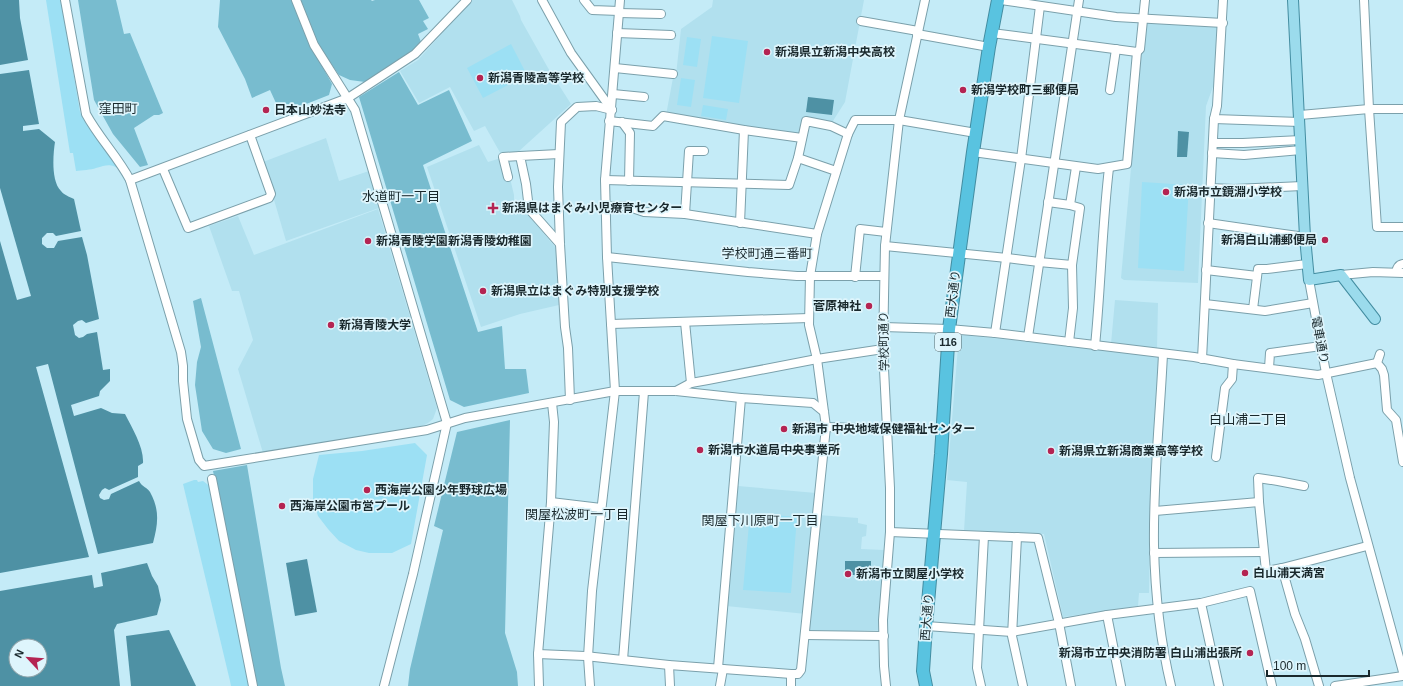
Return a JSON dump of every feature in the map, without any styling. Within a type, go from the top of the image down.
[{"type":"highway","name":"西大通り","points":[[926,686],[923,671],[949,329],[958,253],[973,152],[989,47],[998,0]]},
{"type":"main road","name":"電車通り","points":[[1293,0],[1300,119],[1302,186],[1309,280]]},
{"type":"main road","points":[[1309,280],[1341,275],[1375,319]]},
{"type":"street","points":[[65,0],[86,114],[93,128],[123,167],[130,180],[181,352],[187,419],[199,460],[204,466],[427,430],[465,418],[615,391],[676,391],[741,398],[813,403],[824,412]]},
{"type":"street","points":[[296,0],[314,45],[355,110],[446,424],[413,574],[384,686]]},
{"type":"street","points":[[130,180],[163,169],[348,98],[415,54],[467,0]]},
{"type":"street","points":[[542,0],[571,53],[612,110]]},
{"type":"street","points":[[584,0],[592,10],[661,14]]},
{"type":"street","points":[[590,686],[588,657],[592,591],[615,391],[607,257],[605,180],[620,0]]},
{"type":"street","name":"学校町通り","points":[[886,686],[883,620],[890,532],[890,488],[882,327],[885,246],[899,120],[925,0]]},
{"type":"street","points":[[1001,0],[1116,17],[1223,23]]},
{"type":"street","points":[[1028,337],[1073,43],[1078,0]]},
{"type":"street","points":[[973,152],[1098,169],[1127,164],[1137,52],[1140,49],[1145,0]]},
{"type":"street","points":[[1202,359],[1212,143],[1223,23],[1223,0]]},
{"type":"street","points":[[1364,0],[1369,109],[1377,227],[1403,227]]},
{"type":"street","points":[[996,333],[1040,6]]},
{"type":"street","points":[[861,21],[989,47]]},
{"type":"street","points":[[992,32],[1137,52]]},
{"type":"street","points":[[617,33],[671,35]]},
{"type":"street","points":[[1110,90],[1116,49]]},
{"type":"street","points":[[615,68],[673,74]]},
{"type":"street","points":[[613,94],[644,98]]},
{"type":"street","points":[[570,400],[568,348],[565,327],[560,244],[559,154],[561,122],[577,108],[596,106],[612,110]]},
{"type":"street","points":[[1214,119],[1300,119],[1369,109],[1403,109]]},
{"type":"street","points":[[609,121],[653,126],[663,116],[802,138]]},
{"type":"street","points":[[538,654],[798,674],[801,670],[805,635],[826,427],[817,359],[809,325],[810,276],[817,234],[848,134],[855,120],[899,120],[976,133]]},
{"type":"street","points":[[605,180],[789,185],[798,158],[806,121],[831,126],[848,134]]},
{"type":"street","points":[[622,122],[630,134],[629,181]]},
{"type":"street","points":[[740,223],[744,130]]},
{"type":"street","points":[[163,169],[188,228],[269,198],[271,194],[250,135]]},
{"type":"street","points":[[1212,143],[1301,145]]},
{"type":"street","points":[[1212,153],[1244,155],[1301,145]]},
{"type":"street","points":[[685,214],[689,151],[704,151]]},
{"type":"street","points":[[508,177],[502,157],[559,154]]},
{"type":"street","points":[[520,156],[526,184],[529,209],[560,244]]},
{"type":"street","points":[[798,158],[836,171]]},
{"type":"street","points":[[1070,205],[1076,167]]},
{"type":"street","points":[[1095,346],[1099,311],[1105,196],[1108,168]]},
{"type":"street","points":[[1210,188],[1234,189],[1302,186]]},
{"type":"street","points":[[1048,202],[1080,208],[1072,265],[1073,308],[1069,342]]},
{"type":"street","points":[[605,206],[626,206],[644,212],[685,214],[817,234]]},
{"type":"street","points":[[1208,223],[1305,237]]},
{"type":"street","points":[[855,277],[860,229],[886,232]]},
{"type":"street","points":[[885,246],[1072,265]]},
{"type":"street","points":[[607,257],[748,272],[810,276],[884,276]]},
{"type":"street","points":[[1253,309],[1258,269],[1307,264]]},
{"type":"street","points":[[1341,275],[1373,272],[1400,273],[1398,267],[1400,264],[1403,264]]},
{"type":"street","points":[[1206,270],[1257,276]]},
{"type":"street","name":"電車通り","points":[[1309,280],[1326,373],[1350,478],[1367,546],[1403,672]]},
{"type":"street","points":[[1204,304],[1265,311],[1313,303]]},
{"type":"street","points":[[611,324],[809,318]]},
{"type":"street","points":[[685,322],[691,383]]},
{"type":"street","points":[[882,327],[949,329],[996,333],[1318,375],[1377,363]]},
{"type":"street","points":[[1269,368],[1270,353],[1321,346]]},
{"type":"street","points":[[676,391],[691,383],[817,359],[883,349]]},
{"type":"street","points":[[1163,354],[1154,553],[1158,608],[1166,665],[1171,686]]},
{"type":"street","points":[[1377,363],[1380,354]]},
{"type":"street","points":[[1377,363],[1382,369],[1384,375],[1387,410],[1396,420],[1403,462]]},
{"type":"street","points":[[1216,457],[1225,388],[1232,379],[1233,364]]},
{"type":"street","points":[[623,660],[644,392]]},
{"type":"street","points":[[720,686],[720,669],[741,398]]},
{"type":"street","points":[[539,686],[538,654],[551,502],[554,422],[552,403]]},
{"type":"street","points":[[826,427],[888,428]]},
{"type":"street","points":[[1304,486],[1258,478],[1263,552],[1266,571],[1367,546]]},
{"type":"street","points":[[212,479],[253,686]]},
{"type":"street","points":[[551,502],[601,508]]},
{"type":"street","points":[[1155,511],[1259,502]]},
{"type":"street","points":[[890,532],[934,535],[1038,538],[1059,623],[1071,686]]},
{"type":"street","points":[[981,686],[977,668],[984,536]]},
{"type":"street","points":[[1017,537],[1012,636],[1023,686]]},
{"type":"street","points":[[1154,553],[1263,552]]},
{"type":"street","points":[[1282,568],[1295,614],[1305,639],[1319,686]]},
{"type":"street","points":[[926,626],[1012,632],[1107,615],[1201,603],[1250,591],[1272,686]]},
{"type":"street","points":[[1201,603],[1219,686]]},
{"type":"street","points":[[1107,615],[1121,686]]},
{"type":"street","points":[[805,635],[884,636]]},
{"type":"street","points":[[669,664],[670,686]]},
{"type":"street","points":[[791,674],[791,686]]},
{"type":"street","points":[[1335,686],[1403,676]]},
{"type":"shaded area","points":[[0,0],[19,0],[20,18],[28,60],[0,65]]},
{"type":"shaded area","points":[[46,0],[61,0],[80,112],[89,128],[112,156],[121,170],[114,166],[108,165],[76,171],[73,153],[70,153]]},
{"type":"shaded area","points":[[78,0],[116,0],[124,34],[130,33],[163,113],[154,115],[134,128],[148,165],[140,167],[113,134],[94,100]]},
{"type":"shaded area","points":[[220,0],[293,0],[311,46],[332,84],[329,95],[281,114],[270,90],[252,98],[245,79],[218,27]]},
{"type":"shaded area","points":[[299,0],[419,0],[429,18],[423,21],[428,29],[418,34],[421,42],[414,50],[365,82],[350,80],[339,75],[316,42]]},
{"type":"shaded area","name":"新潟青陵高等学校","points":[[472,0],[512,0],[521,20],[548,68],[571,104],[518,152],[502,156],[485,126],[474,131],[450,87],[419,103],[400,71],[418,60]]},
{"type":"shaded area","name":"新潟県立新潟中央高校","points":[[713,0],[864,0],[845,102],[831,124],[803,119],[800,136],[666,115],[673,78],[676,75],[681,29],[712,7]]},
{"type":"shaded area","name":"新潟市立鏡淵小学校","points":[[1147,23],[1217,27],[1214,84],[1206,106],[1198,283],[1124,280],[1121,278],[1144,26]]},
{"type":"shaded area","points":[[712,36],[748,41],[739,103],[703,98]]},
{"type":"shaded area","points":[[687,37],[701,39],[697,67],[683,65]]},
{"type":"shaded area","points":[[511,44],[527,75],[483,98],[467,68]]},
{"type":"shaded area","points":[[29,70],[39,124],[23,126],[23,131],[39,129],[55,142],[53,161],[54,175],[58,187],[62,192],[74,199],[81,231],[56,236],[53,233],[47,233],[42,238],[42,244],[47,248],[54,248],[58,241],[82,237],[87,255],[99,319],[86,323],[82,320],[78,321],[73,325],[75,335],[79,338],[87,334],[97,332],[103,370],[110,369],[110,381],[100,391],[99,396],[71,405],[74,416],[101,408],[112,413],[125,414],[140,444],[143,463],[138,466],[138,477],[109,490],[105,488],[99,495],[100,498],[104,500],[109,499],[111,494],[139,481],[149,491],[153,499],[157,511],[157,523],[153,543],[98,554],[48,364],[36,367],[89,557],[0,573],[0,74]]},
{"type":"shaded area","points":[[399,72],[418,105],[449,90],[472,141],[423,165],[478,332],[502,326],[505,369],[526,369],[529,393],[464,407],[450,400],[359,97]]},
{"type":"shaded area","points":[[681,78],[695,80],[691,107],[677,105]]},
{"type":"shaded area","points":[[808,97],[834,100],[832,115],[806,112]]},
{"type":"shaded area","points":[[703,105],[728,109],[726,120],[701,116]]},
{"type":"shaded area","points":[[1178,131],[1189,132],[1187,157],[1177,157]]},
{"type":"shaded area","points":[[326,138],[339,181],[369,171],[379,208],[286,241],[263,162]]},
{"type":"shaded area","points":[[479,145],[488,162],[501,158],[510,178],[514,195],[514,211],[528,215],[556,248],[559,305],[520,314],[481,327],[427,167]]},
{"type":"shaded area","points":[[1142,182],[1189,185],[1184,271],[1138,268]]},
{"type":"shaded area","name":"新潟青陵大学","points":[[378,209],[437,408],[433,419],[422,426],[263,453],[238,369],[253,340],[239,291],[232,291],[209,226],[238,216],[254,255]]},
{"type":"shaded area","points":[[201,298],[241,449],[226,453],[213,449],[202,431],[195,385],[197,362],[201,347],[193,301]]},
{"type":"shaded area","points":[[1115,300],[1158,303],[1157,348],[1111,344]]},
{"type":"shaded area","name":"新潟県立新潟商業高等学校","points":[[959,335],[1160,357],[1150,527],[1149,593],[1139,593],[1138,606],[1063,617],[1044,534],[964,531],[967,482],[947,480]]},
{"type":"shaded area","points":[[510,420],[505,633],[517,672],[518,686],[408,686],[410,669],[443,530],[434,526],[457,432]]},
{"type":"shaded area","name":"西海岸公園少年野球広場","points":[[415,443],[427,455],[411,544],[392,553],[369,553],[356,550],[339,541],[318,516],[313,500],[313,479],[319,455],[362,451]]},
{"type":"shaded area","points":[[247,465],[285,686],[256,686],[213,471]]},
{"type":"shaded area","points":[[197,480],[198,482],[203,481],[211,487],[249,686],[231,686],[183,484]]},
{"type":"shaded area","points":[[738,486],[816,493],[806,614],[726,606]]},
{"type":"shaded area","points":[[750,513],[797,517],[791,593],[743,590]]},
{"type":"shaded area","name":"新潟市立関屋小学校","points":[[818,515],[858,518],[858,523],[867,525],[866,536],[862,537],[861,549],[884,550],[878,630],[809,630]]},
{"type":"shaded area","points":[[307,559],[317,612],[295,616],[286,563]]},
{"type":"shaded area","points":[[845,561],[871,561],[871,575],[845,575]]},
{"type":"shaded area","points":[[147,563],[158,586],[161,600],[157,615],[117,624],[114,630],[120,686],[0,686],[0,591],[92,575],[94,588],[103,586],[101,573]]},
{"type":"shaded area","points":[[169,630],[196,686],[131,686],[126,636]]},
{"type":"pier","points":[[0,188],[31,296],[17,300],[0,241]]},
{"type":"place","name":"新潟県立新潟中央高校","points":[[767,52]]},
{"type":"place","name":"新潟青陵高等学校","points":[[480,78]]},
{"type":"place","name":"新潟学校町三郵便局","points":[[963,90]]},
{"type":"place","name":"日本山妙法寺","points":[[266,110]]},
{"type":"place","name":"新潟市立鏡淵小学校","points":[[1166,192]]},
{"type":"place","name":"新潟県はまぐみ小児療育センター","points":[[493,208]]},
{"type":"place","name":"新潟白山浦郵便局","points":[[1325,240]]},
{"type":"place","name":"新潟青陵学園新潟青陵幼稚園","points":[[368,241]]},
{"type":"place","name":"新潟県立はまぐみ特別支援学校","points":[[483,291]]},
{"type":"place","name":"菅原神社","points":[[869,306]]},
{"type":"place","name":"新潟青陵大学","points":[[331,325]]},
{"type":"place","name":"新潟市 中央地域保健福祉センター","points":[[784,429]]},
{"type":"place","name":"新潟市水道局中央事業所","points":[[700,450]]},
{"type":"place","name":"新潟県立新潟商業高等学校","points":[[1051,451]]},
{"type":"place","name":"西海岸公園少年野球広場","points":[[367,490]]},
{"type":"place","name":"西海岸公園市営プール","points":[[282,506]]},
{"type":"place","name":"白山浦天満宮","points":[[1245,573]]},
{"type":"place","name":"新潟市立関屋小学校","points":[[848,574]]},
{"type":"place","name":"新潟市立中央消防署 白山浦出張所","points":[[1250,653]]},
{"type":"district","name":"窪田町","points":[[118,108]]},
{"type":"district","name":"水道町一丁目","points":[[401,196]]},
{"type":"district","name":"学校町通三番町","points":[[767,253]]},
{"type":"district","name":"白山浦二丁目","points":[[1248,419]]},
{"type":"district","name":"関屋松波町一丁目","points":[[577,514]]},
{"type":"district","name":"関屋下川原町一丁目","points":[[760,520]]}]
